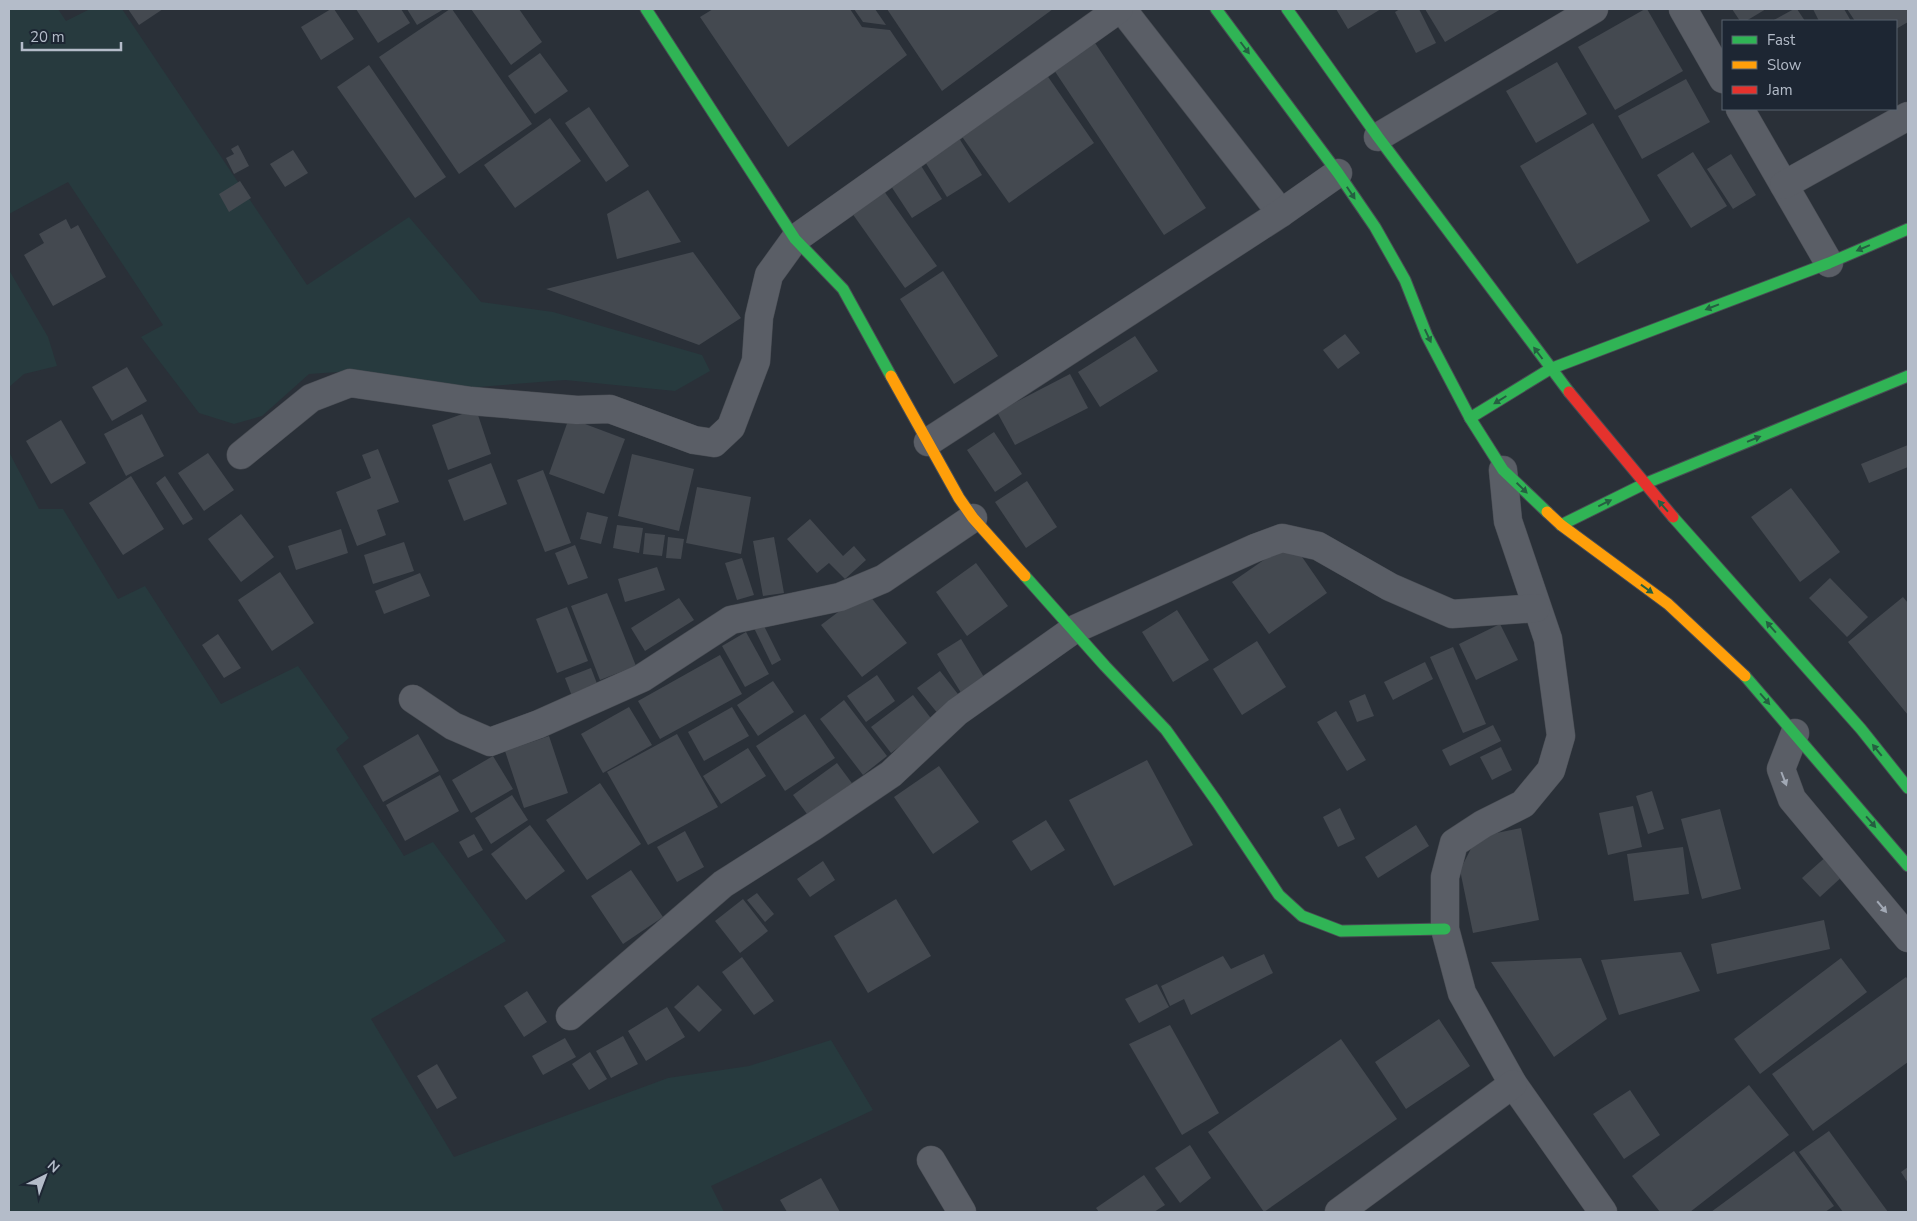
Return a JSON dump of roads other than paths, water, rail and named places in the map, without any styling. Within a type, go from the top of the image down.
[{"type":"main road","points":[[646,9],[795,239],[843,288],[928,442],[973,518],[1166,730],[1279,895],[1302,916],[1341,931],[1445,929]]},
{"type":"main road","points":[[1216,9],[1375,227],[1405,280],[1427,336],[1470,418],[1503,470],[1561,525],[1668,604],[1738,668],[1908,866]]},
{"type":"main road","points":[[1287,9],[1378,137],[1550,369],[1644,484],[1854,722],[1908,788]]},
{"type":"main road","points":[[1470,418],[1550,369],[1829,263],[1908,229]]},
{"type":"main road","points":[[1561,525],[1644,484],[1908,376]]},
{"type":"street","points":[[240,455],[311,398],[350,383],[471,401],[577,410],[610,409],[694,440],[714,443],[731,427],[756,361],[759,317],[768,275],[795,239],[1121,9],[1281,213]]},
{"type":"street","points":[[1682,9],[1722,78]]},
{"type":"street","points":[[1378,137],[1590,10]]},
{"type":"street","points":[[1741,110],[1829,263]]},
{"type":"street","points":[[1784,185],[1908,116]]},
{"type":"street","points":[[928,442],[1338,174]]},
{"type":"street","points":[[1503,470],[1508,521],[1548,639],[1561,736],[1551,770],[1522,804],[1483,824],[1454,843],[1444,877],[1445,929],[1462,993],[1513,1084],[1603,1212]]},
{"type":"street","points":[[413,699],[453,726],[490,742],[538,724],[642,678],[731,620],[840,597],[883,579],[973,518]]},
{"type":"street","points":[[570,1016],[723,884],[891,774],[957,712],[1073,630],[1255,548],[1282,538],[1318,546],[1390,587],[1452,614],[1536,608]]},
{"type":"street","points":[[1794,733],[1781,769],[1792,800],[1908,938]]},
{"type":"street","points":[[1338,1212],[1513,1084]]},
{"type":"street","points":[[930,1160],[962,1212]]}]
